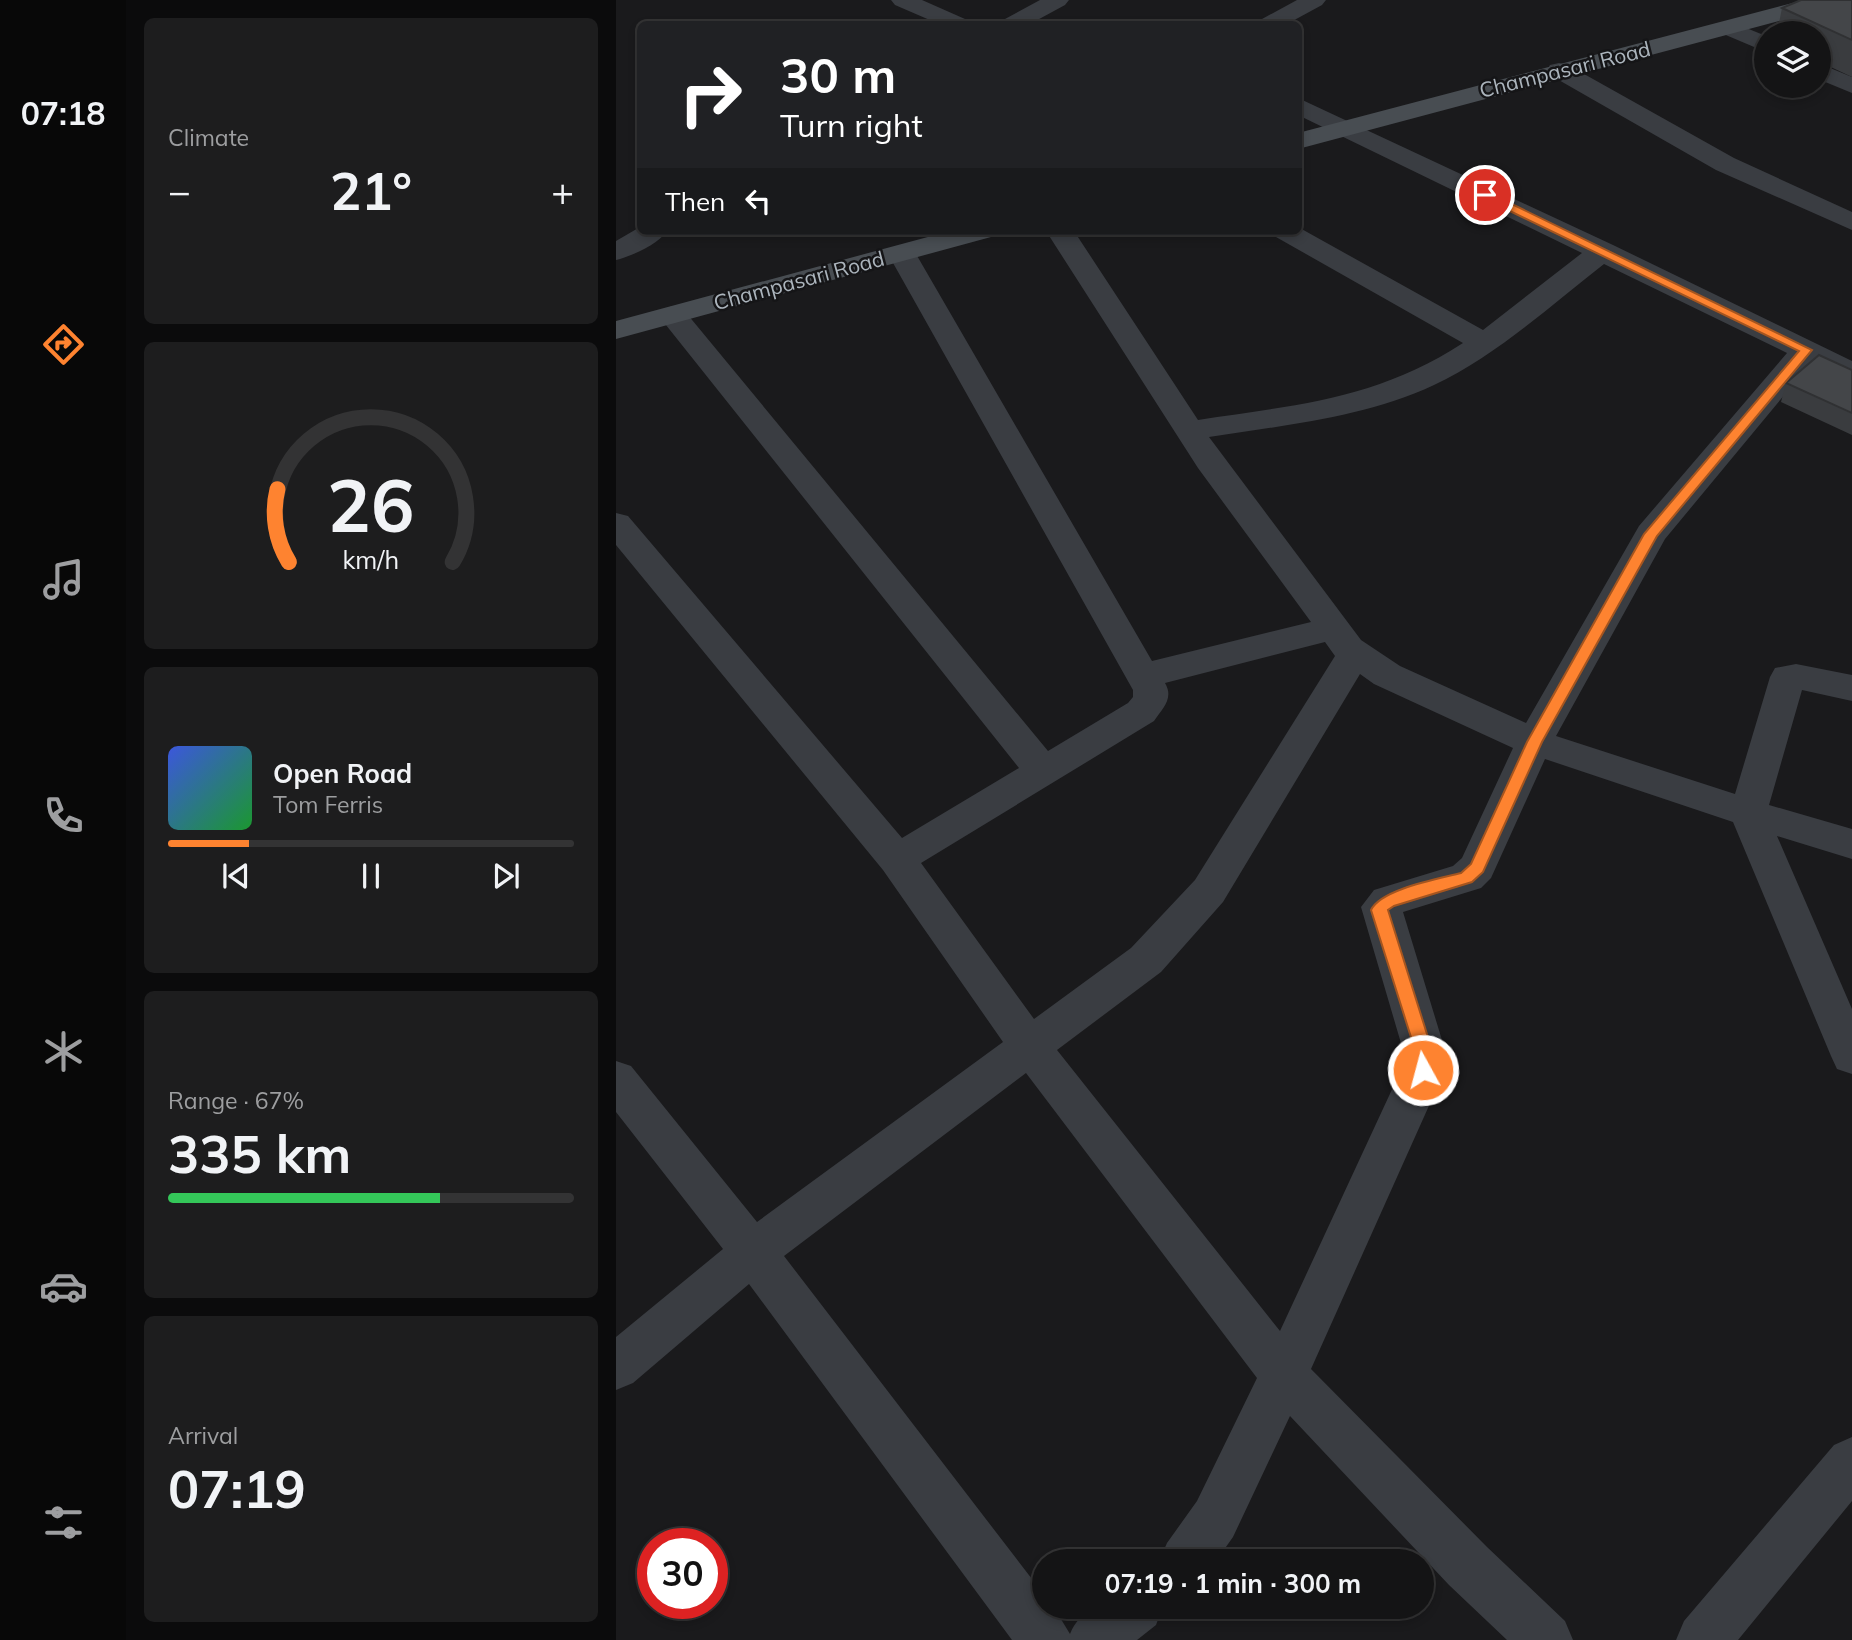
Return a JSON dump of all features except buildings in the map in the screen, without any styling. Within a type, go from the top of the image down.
[{"type":"main road","name":"Champasari Road","points":[[1302,140],[1831,0]]},
{"type":"main road","name":"Champasari Road","points":[[616,330],[967,235]]},
{"type":"street","points":[[903,0],[950,21]]},
{"type":"street","points":[[1018,21],[1056,0]]},
{"type":"street","points":[[1276,21],[1314,0]]},
{"type":"street","points":[[1730,28],[1754,39]]},
{"type":"street","points":[[1559,70],[1725,164],[1852,222]]},
{"type":"street","points":[[1831,76],[1852,86]]},
{"type":"street","points":[[1302,107],[1852,373]]},
{"type":"street","points":[[616,252],[646,235]]},
{"type":"street","points":[[1063,235],[1190,431],[1345,641],[1387,675],[1534,742],[1748,813],[1852,844]]},
{"type":"street","points":[[1293,235],[1483,342]]},
{"type":"street","points":[[1190,431],[1374,397],[1423,379],[1483,342],[1603,251]]},
{"type":"street","points":[[897,859],[1142,712],[1151,699],[1151,690],[902,254]]},
{"type":"street","points":[[673,315],[1044,772]]},
{"type":"street","points":[[1194,1549],[1215,1519],[1284,1375],[1423,1070],[1423,1050],[1381,907],[1388,901],[1467,877],[1474,872],[1534,742],[1651,534],[1806,350]]},
{"type":"street","points":[[622,543],[897,859],[1031,1048],[1284,1375],[1468,1566],[1546,1640]]},
{"type":"street","points":[[1143,677],[1345,641]]},
{"type":"street","points":[[616,1367],[754,1252],[1146,960],[1209,891],[1345,641]]},
{"type":"street","points":[[1852,688],[1796,676],[1788,677],[1748,813],[1803,947],[1852,1056]]},
{"type":"street","points":[[616,1079],[754,1252],[1045,1640]]},
{"type":"street","points":[[1703,1640],[1852,1462]]},
{"type":"street","points":[[1094,1640],[1121,1619]]},
{"type":"route","points":[[1423,1070],[1423,1050],[1381,907],[1388,901],[1467,877],[1474,872],[1534,742],[1651,534],[1806,350],[1485,195]]}]
